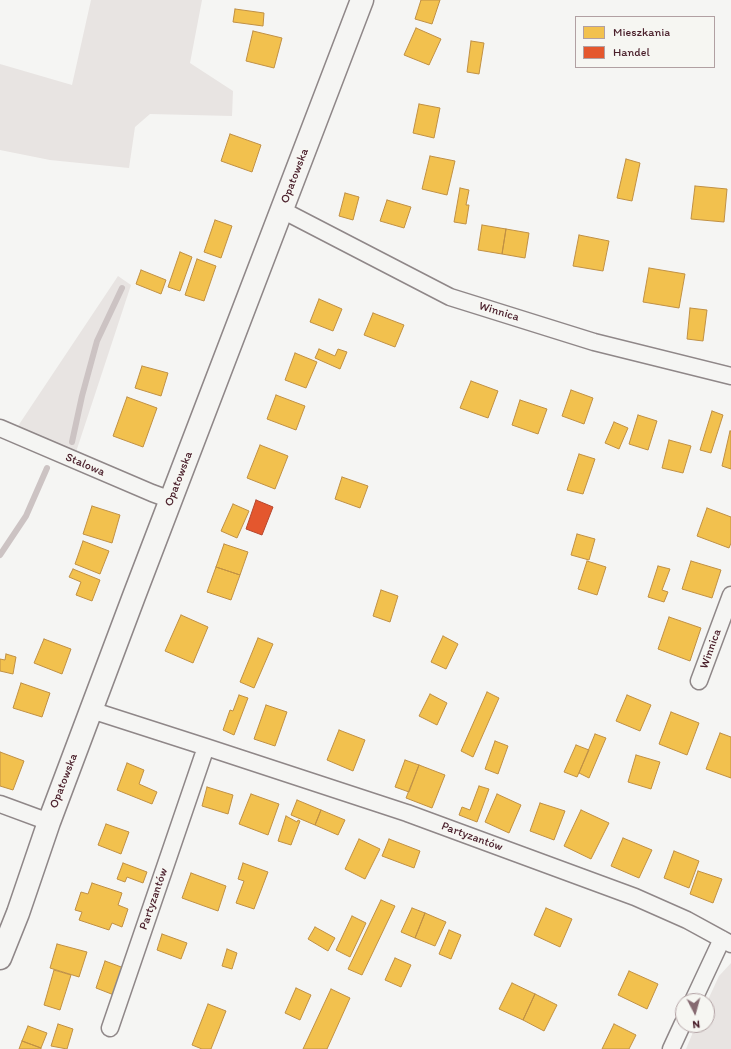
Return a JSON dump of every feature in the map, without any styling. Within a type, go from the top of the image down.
[{"type":"street","name":"Opatowska","points":[[0,958],[18,913],[49,822],[91,710],[362,0]]},
{"type":"street","name":"Winnica","points":[[282,210],[450,297],[594,342],[731,376]]},
{"type":"street","name":"Stalowa","points":[[0,428],[171,500]]},
{"type":"street","name":"Winnica","points":[[699,681],[731,595]]},
{"type":"street","name":"Partyzantów","points":[[91,710],[407,813],[627,894],[687,920],[726,941]]},
{"type":"street","name":"Partyzantów","points":[[110,1028],[206,747]]},
{"type":"street","points":[[0,804],[49,822]]},
{"type":"street","points":[[697,993],[726,941]]},
{"type":"street","points":[[671,1049],[678,1033]]},
{"type":"shaded area","points":[[91,0],[202,0],[190,63],[233,91],[232,116],[150,114],[135,127],[129,168],[50,160],[0,150],[0,64],[72,85]]},
{"type":"shaded area","points":[[118,276],[131,285],[75,455],[18,426]]},
{"type":"shaded area","points":[[731,963],[731,1049],[686,1049],[693,1033],[715,1033],[715,993],[711,993],[719,976]]},
{"type":"building: Mieszkania","points":[[421,0],[440,0],[432,24],[415,19]]},
{"type":"building: Mieszkania","points":[[235,9],[264,13],[263,26],[233,22]]},
{"type":"building: Mieszkania","points":[[416,28],[441,39],[429,65],[404,55]]},
{"type":"building: Mieszkania","points":[[253,31],[282,38],[274,68],[246,61]]},
{"type":"building: Mieszkania","points":[[471,41],[484,43],[479,74],[467,72]]},
{"type":"building: Mieszkania","points":[[419,104],[440,108],[434,138],[413,133]]},
{"type":"building: Mieszkania","points":[[230,134],[261,145],[252,172],[221,161]]},
{"type":"building: Mieszkania","points":[[430,156],[455,161],[447,195],[422,189]]},
{"type":"building: Mieszkania","points":[[626,159],[640,163],[632,201],[617,198]]},
{"type":"building: Mieszkania","points":[[695,186],[727,189],[724,222],[691,219]]},
{"type":"building: Mieszkania","points":[[460,188],[469,190],[466,205],[469,205],[466,224],[454,222]]},
{"type":"building: Mieszkania","points":[[345,193],[359,197],[353,220],[339,216]]},
{"type":"building: Mieszkania","points":[[387,200],[411,207],[404,228],[380,221]]},
{"type":"building: Mieszkania","points":[[215,220],[232,226],[221,258],[204,252]]},
{"type":"building: Mieszkania","points":[[482,225],[506,229],[502,254],[478,250]]},
{"type":"building: Mieszkania","points":[[506,229],[529,233],[525,258],[502,254]]},
{"type":"building: Mieszkania","points":[[579,235],[609,241],[603,271],[573,266]]},
{"type":"building: Mieszkania","points":[[180,252],[192,257],[180,291],[168,287]]},
{"type":"building: Mieszkania","points":[[197,259],[216,266],[204,301],[185,295]]},
{"type":"building: Mieszkania","points":[[649,268],[685,274],[679,308],[643,302]]},
{"type":"building: Mieszkania","points":[[141,270],[166,280],[161,294],[136,284]]},
{"type":"building: Mieszkania","points":[[319,299],[342,309],[333,331],[310,322]]},
{"type":"building: Mieszkania","points":[[690,308],[707,310],[703,341],[687,339]]},
{"type":"building: Mieszkania","points":[[373,313],[404,325],[395,347],[364,335]]},
{"type":"building: Mieszkania","points":[[319,349],[335,356],[338,349],[347,352],[340,369],[315,358]]},
{"type":"building: Mieszkania","points":[[295,353],[317,362],[306,388],[285,380]]},
{"type":"building: Mieszkania","points":[[142,366],[168,373],[161,396],[135,388]]},
{"type":"building: Mieszkania","points":[[471,381],[498,391],[488,418],[460,408]]},
{"type":"building: Mieszkania","points":[[571,390],[593,398],[584,424],[562,416]]},
{"type":"building: Mieszkania","points":[[276,395],[305,406],[296,430],[267,419]]},
{"type":"building: Mieszkania","points":[[127,397],[157,408],[143,447],[113,436]]},
{"type":"building: Mieszkania","points":[[520,400],[547,409],[538,434],[512,425]]},
{"type":"building: Mieszkania","points":[[712,411],[723,415],[711,453],[700,450]]},
{"type":"building: Mieszkania","points":[[638,415],[657,421],[648,450],[629,444]]},
{"type":"building: Mieszkania","points":[[614,422],[628,428],[619,449],[605,443]]},
{"type":"building: Mieszkania","points":[[731,431],[731,469],[722,466]]},
{"type":"building: Mieszkania","points":[[669,440],[691,446],[683,473],[662,468]]},
{"type":"building: Mieszkania","points":[[260,445],[288,456],[275,489],[247,478]]},
{"type":"building: Mieszkania","points":[[579,454],[595,459],[583,494],[567,490]]},
{"type":"building: Mieszkania","points":[[342,477],[368,486],[360,508],[335,499]]},
{"type":"building: Mieszkania","points":[[233,504],[249,511],[237,538],[221,531]]},
{"type":"building: Mieszkania","points":[[92,506],[120,515],[112,543],[83,534]]},
{"type":"building: Mieszkania","points":[[707,508],[731,517],[731,543],[729,548],[697,536]]},
{"type":"building: Mieszkania","points":[[577,534],[595,539],[589,560],[571,555]]},
{"type":"building: Mieszkania","points":[[83,541],[109,551],[100,574],[75,564]]},
{"type":"building: Mieszkania","points":[[224,544],[248,552],[240,575],[216,567]]},
{"type":"building: Mieszkania","points":[[587,561],[606,567],[597,595],[578,589]]},
{"type":"building: Mieszkania","points":[[691,561],[721,570],[712,598],[682,589]]},
{"type":"building: Mieszkania","points":[[658,566],[670,569],[662,590],[668,592],[664,602],[648,597]]},
{"type":"building: Mieszkania","points":[[216,567],[240,575],[231,600],[207,592]]},
{"type":"building: Mieszkania","points":[[73,569],[100,580],[92,601],[76,595],[81,582],[69,577]]},
{"type":"building: Mieszkania","points":[[381,590],[398,596],[390,622],[373,616]]},
{"type":"building: Mieszkania","points":[[181,615],[208,627],[193,663],[165,651]]},
{"type":"building: Mieszkania","points":[[669,617],[701,628],[690,661],[658,649]]},
{"type":"building: Mieszkania","points":[[443,636],[458,644],[446,669],[431,662]]},
{"type":"building: Mieszkania","points":[[258,638],[273,644],[254,688],[240,682]]},
{"type":"building: Mieszkania","points":[[44,639],[71,649],[62,674],[34,663]]},
{"type":"building: Mieszkania","points":[[6,654],[16,657],[13,674],[0,671],[0,659],[5,660]]},
{"type":"building: Mieszkania","points":[[21,683],[50,693],[42,717],[13,708]]},
{"type":"building: Mieszkania","points":[[487,692],[499,698],[473,757],[461,751]]},
{"type":"building: Mieszkania","points":[[430,694],[447,703],[437,725],[419,716]]},
{"type":"building: Mieszkania","points":[[239,695],[248,698],[234,735],[223,730],[230,710],[233,711]]},
{"type":"building: Mieszkania","points":[[627,695],[651,705],[640,731],[616,721]]},
{"type":"building: Mieszkania","points":[[266,705],[287,712],[275,746],[254,739]]},
{"type":"building: Mieszkania","points":[[671,712],[699,723],[687,755],[659,744]]},
{"type":"building: Mieszkania","points":[[339,730],[365,740],[353,771],[327,760]]},
{"type":"building: Mieszkania","points":[[720,733],[731,737],[731,778],[706,769]]},
{"type":"building: Mieszkania","points":[[595,734],[606,738],[589,778],[579,773]]},
{"type":"building: Mieszkania","points":[[495,741],[508,746],[498,774],[485,769]]},
{"type":"building: Mieszkania","points":[[576,745],[589,750],[577,777],[564,772]]},
{"type":"building: Mieszkania","points":[[0,752],[24,761],[13,790],[0,786]]},
{"type":"building: Mieszkania","points":[[636,755],[660,762],[651,789],[628,782]]},
{"type":"building: Mieszkania","points":[[405,760],[419,765],[409,792],[395,787]]},
{"type":"building: Mieszkania","points":[[127,763],[144,770],[139,784],[157,792],[152,804],[117,790]]},
{"type":"building: Mieszkania","points":[[419,765],[445,775],[432,808],[406,798]]},
{"type":"building: Mieszkania","points":[[479,786],[489,789],[477,822],[459,815],[462,807],[470,810]]},
{"type":"building: Mieszkania","points":[[207,787],[233,795],[228,814],[202,806]]},
{"type":"building: Mieszkania","points":[[251,794],[279,804],[268,835],[239,824]]},
{"type":"building: Mieszkania","points":[[497,794],[521,805],[509,833],[485,822]]},
{"type":"building: Mieszkania","points":[[297,800],[321,810],[315,825],[291,815]]},
{"type":"building: Mieszkania","points":[[540,803],[565,811],[554,840],[530,831]]},
{"type":"building: Mieszkania","points":[[321,810],[345,820],[338,835],[315,825]]},
{"type":"building: Mieszkania","points":[[581,810],[609,823],[591,859],[564,846]]},
{"type":"building: Mieszkania","points":[[286,816],[297,822],[298,820],[300,821],[291,845],[278,841]]},
{"type":"building: Mieszkania","points":[[106,824],[129,832],[121,854],[98,845]]},
{"type":"building: Mieszkania","points":[[623,838],[652,850],[639,878],[611,866]]},
{"type":"building: Mieszkania","points":[[359,839],[380,849],[365,879],[345,869]]},
{"type":"building: Mieszkania","points":[[389,839],[420,851],[414,868],[382,856]]},
{"type":"building: Mieszkania","points":[[674,851],[699,861],[689,888],[664,878]]},
{"type":"building: Mieszkania","points":[[123,863],[147,872],[143,883],[127,877],[125,882],[117,879]]},
{"type":"building: Mieszkania","points":[[243,863],[268,872],[254,909],[236,903],[244,881],[238,879]]},
{"type":"building: Mieszkania","points":[[698,871],[722,879],[713,903],[690,894]]},
{"type":"building: Mieszkania","points":[[191,873],[226,886],[218,911],[182,898]]},
{"type":"building: Mieszkania","points":[[92,883],[122,893],[118,905],[128,909],[122,927],[112,923],[109,930],[79,920],[82,912],[75,910],[81,892],[88,894]]},
{"type":"building: Mieszkania","points":[[381,900],[395,906],[362,975],[348,969]]},
{"type":"building: Mieszkania","points":[[412,908],[425,913],[415,938],[401,932]]},
{"type":"building: Mieszkania","points":[[546,908],[572,919],[560,947],[534,935]]},
{"type":"building: Mieszkania","points":[[425,913],[446,922],[435,946],[415,938]]},
{"type":"building: Mieszkania","points":[[352,916],[366,923],[350,957],[336,950]]},
{"type":"building: Mieszkania","points":[[315,927],[335,938],[328,951],[308,939]]},
{"type":"building: Mieszkania","points":[[449,930],[461,935],[451,959],[439,954]]},
{"type":"building: Mieszkania","points":[[162,934],[187,943],[181,959],[157,950]]},
{"type":"building: Mieszkania","points":[[57,944],[87,952],[79,977],[50,968]]},
{"type":"building: Mieszkania","points":[[227,949],[237,953],[232,969],[222,966]]},
{"type":"building: Mieszkania","points":[[395,958],[411,965],[401,987],[385,980]]},
{"type":"building: Mieszkania","points":[[105,961],[124,968],[114,995],[96,988]]},
{"type":"building: Mieszkania","points":[[54,970],[71,975],[60,1010],[44,1005]]},
{"type":"building: Mieszkania","points":[[629,971],[658,984],[647,1009],[618,995]]},
{"type":"building: Mieszkania","points":[[512,983],[535,994],[523,1020],[499,1009]]},
{"type":"building: Mieszkania","points":[[296,988],[311,995],[300,1020],[285,1013]]},
{"type":"building: Mieszkania","points":[[331,989],[350,998],[327,1049],[303,1049]]},
{"type":"building: Mieszkania","points":[[535,994],[557,1005],[544,1031],[523,1020]]},
{"type":"building: Mieszkania","points":[[208,1004],[226,1011],[211,1049],[202,1049],[192,1045]]},
{"type":"building: Mieszkania","points":[[58,1024],[73,1029],[67,1049],[51,1046]]},
{"type":"building: Mieszkania","points":[[614,1024],[636,1035],[629,1049],[602,1049]]},
{"type":"building: Mieszkania","points":[[28,1026],[47,1033],[41,1048],[22,1041]]},
{"type":"building: Mieszkania","points":[[22,1041],[41,1048],[41,1049],[19,1049]]},
{"type":"building: Handel","points":[[256,500],[273,507],[262,535],[246,529]]},
{"type":"waterway","points":[[72,442],[82,396],[97,341],[122,288]]},
{"type":"waterway","points":[[0,555],[26,516],[47,468]]}]
